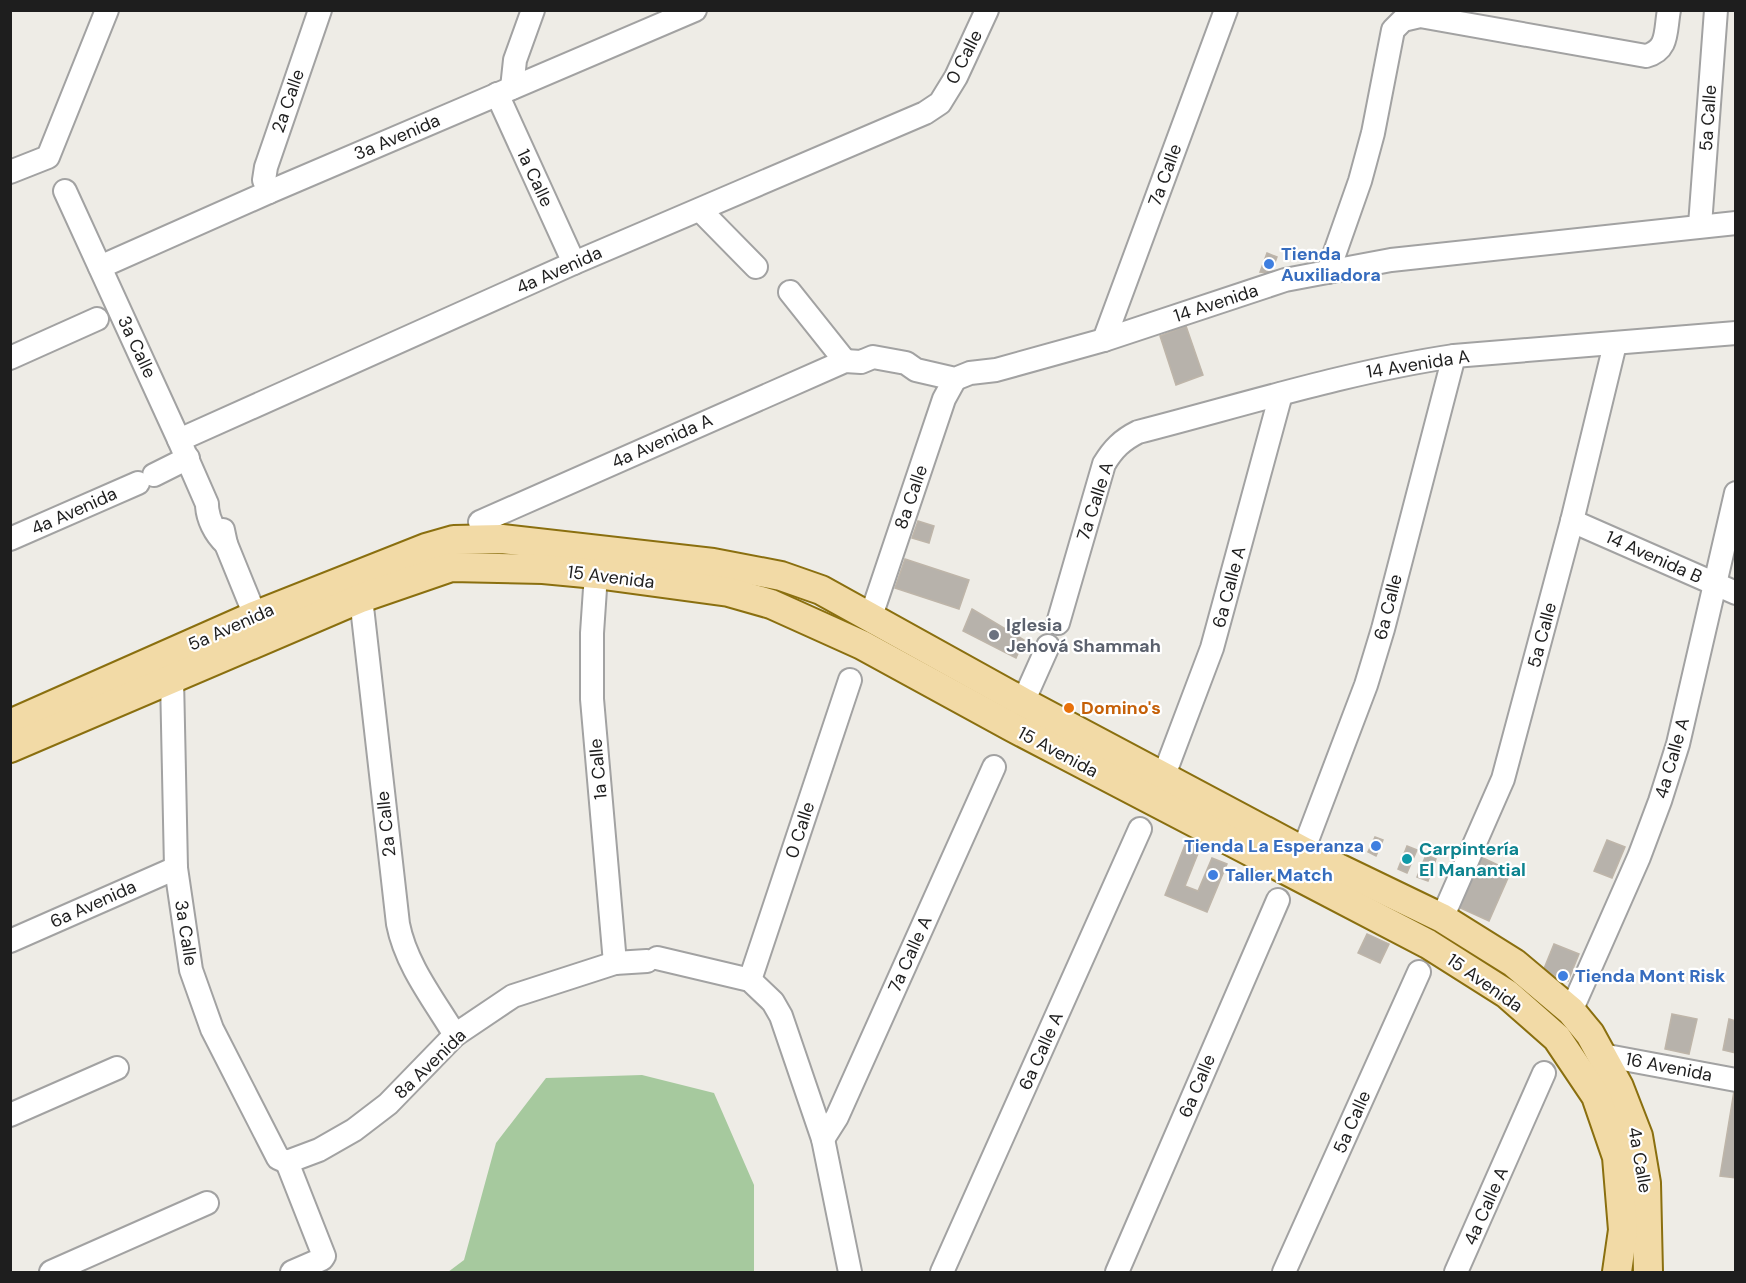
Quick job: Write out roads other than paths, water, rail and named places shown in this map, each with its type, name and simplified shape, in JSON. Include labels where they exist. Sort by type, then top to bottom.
[{"type":"main road","name":"15 Avenida","points":[[452,553],[502,539],[713,562],[781,576],[821,590],[1023,702],[1303,851],[1442,918],[1514,963],[1571,1011],[1590,1034],[1602,1055]]},
{"type":"main road","name":"5a Avenida","points":[[10,748],[172,678],[259,628],[426,548],[452,553]]},
{"type":"main road","name":"15 Avenida","points":[[452,553],[543,569],[729,592],[771,604],[862,645],[1012,727],[1428,944],[1507,994],[1557,1038],[1596,1096]]},
{"type":"main road","name":"5a Avenida","points":[[10,724],[259,628],[361,598],[452,553]]},
{"type":"main road","name":"4a Calle","points":[[1602,1055],[1619,1087],[1638,1136],[1646,1183],[1648,1272]]},
{"type":"main road","name":"4a Calle","points":[[1596,1096],[1617,1157],[1623,1230],[1617,1272]]},
{"type":"street","points":[[10,172],[48,156],[107,10]]},
{"type":"street","name":"2a Calle","points":[[269,192],[264,180],[266,167],[320,10]]},
{"type":"street","points":[[504,91],[533,10]]},
{"type":"street","name":"3a Avenida","points":[[100,267],[269,192],[695,10]]},
{"type":"street","name":"0 Calle","points":[[940,103],[956,76],[987,10]]},
{"type":"street","name":"7a Calle","points":[[1104,340],[1226,10]]},
{"type":"street","points":[[1328,272],[1360,181],[1373,133],[1393,30],[1403,20],[1420,16],[1646,56],[1660,50],[1669,10]]},
{"type":"street","name":"5a Calle","points":[[1700,225],[1716,10]]},
{"type":"street","name":"1a Calle","points":[[504,91],[574,263]]},
{"type":"street","name":"4a Avenida","points":[[10,539],[146,479],[184,449],[574,263],[926,112],[940,103]]},
{"type":"street","name":"3a Calle","points":[[65,191],[207,504],[213,508],[219,519],[226,544],[259,628]]},
{"type":"street","points":[[700,210],[756,267]]},
{"type":"street","name":"14 Avenida","points":[[853,362],[873,357],[906,363],[916,370],[955,379],[970,373],[996,370],[1104,340],[1285,280],[1391,260],[1700,225],[1736,223]]},
{"type":"street","points":[[790,292],[853,362]]},
{"type":"street","points":[[10,358],[97,319]]},
{"type":"street","name":"14 Avenida A","points":[[1113,449],[1138,432],[1375,370],[1454,356],[1736,333]]},
{"type":"street","name":"5a Calle","points":[[1442,918],[1503,779],[1572,521],[1615,344]]},
{"type":"street","name":"6a Calle","points":[[1303,851],[1366,685],[1383,629],[1454,356]]},
{"type":"street","name":"4a Avenida A","points":[[480,522],[853,362]]},
{"type":"street","name":"8a Calle","points":[[871,616],[944,399],[955,379]]},
{"type":"street","name":"6a Calle A","points":[[1164,776],[1212,648],[1281,394]]},
{"type":"street","name":"7a Calle A","points":[[1058,622],[1101,473],[1113,449]]},
{"type":"street","name":"4a Calle A","points":[[1571,1011],[1639,857],[1660,801],[1685,713],[1713,584],[1736,493]]},
{"type":"street","name":"14 Avenida B","points":[[1572,521],[1736,592]]},
{"type":"street","name":"1a Calle","points":[[596,574],[592,633],[592,699],[615,963]]},
{"type":"street","name":"2a Calle","points":[[361,598],[398,924],[407,956],[455,1035]]},
{"type":"street","points":[[1023,702],[1048,646]]},
{"type":"street","name":"3a Calle","points":[[172,678],[176,868],[191,969],[212,1029],[278,1158],[287,1162],[324,1256],[292,1272]]},
{"type":"street","name":"0 Calle","points":[[750,980],[850,680]]},
{"type":"street","name":"7a Calle A","points":[[823,1139],[837,1117],[994,767]]},
{"type":"street","name":"6a Calle A","points":[[942,1272],[1140,829]]},
{"type":"street","name":"6a Avenida","points":[[10,941],[176,868]]},
{"type":"street","name":"6a Calle","points":[[1117,1272],[1278,900]]},
{"type":"street","name":"8a Avenida","points":[[287,1162],[319,1150],[363,1124],[388,1104],[455,1035],[513,996],[615,963],[652,960],[750,980]]},
{"type":"street","name":"5a Calle","points":[[1284,1272],[1419,972]]},
{"type":"street","points":[[750,980],[773,1002],[781,1016],[823,1139],[850,1272]]},
{"type":"street","name":"16 Avenida","points":[[1602,1055],[1736,1080]]},
{"type":"street","points":[[10,1115],[117,1068]]},
{"type":"street","name":"4a Calle A","points":[[1456,1272],[1544,1073]]},
{"type":"street","points":[[51,1272],[207,1203]]},
{"type":"place","name":"Tienda Auxiliadora","points":[[1269,264]]},
{"type":"place","name":"Iglesia Jehová Shammah","points":[[994,635]]},
{"type":"place","name":"Domino's","points":[[1069,708]]},
{"type":"place","name":"Tienda La Esperanza","points":[[1376,846]]},
{"type":"place","name":"Carpintería El Manantial","points":[[1407,859]]},
{"type":"place","name":"Taller Match","points":[[1213,875]]},
{"type":"place","name":"Tienda Mont Risk","points":[[1563,976]]}]
